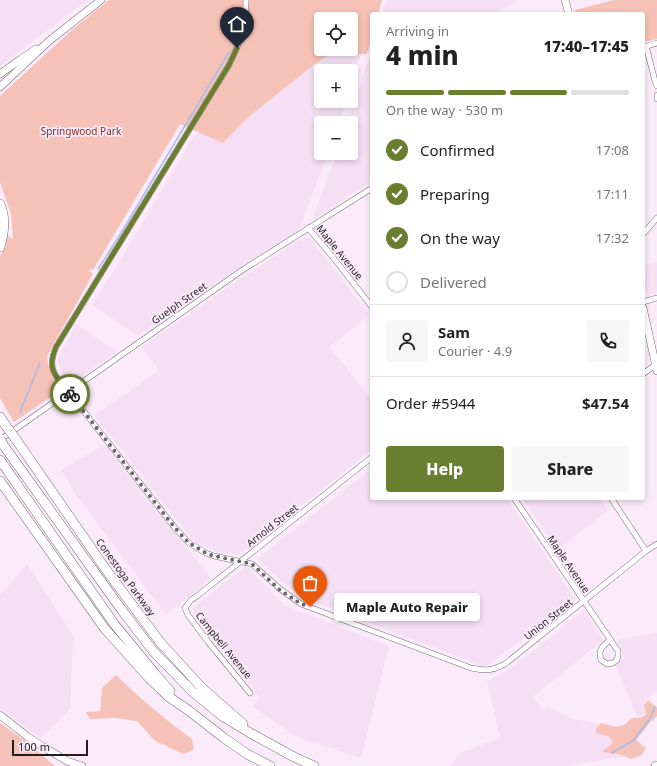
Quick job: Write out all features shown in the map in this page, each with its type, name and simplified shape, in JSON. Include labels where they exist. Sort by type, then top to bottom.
[{"type":"highway","points":[[0,204],[3,211],[4,231],[0,247]]},
{"type":"highway","name":"Conestoga Parkway","points":[[2,419],[107,571],[160,642],[202,688],[239,720],[252,734]]},
{"type":"highway","name":"Conestoga Parkway","points":[[1,442],[153,651],[193,692],[222,716],[294,757],[314,766]]},
{"type":"highway","points":[[0,460],[115,625],[156,675],[188,710]]},
{"type":"highway","points":[[0,481],[105,629],[148,678],[169,697],[224,738],[270,766]]},
{"type":"street","points":[[0,74],[49,40],[101,0]]},
{"type":"street","name":"Union Street","points":[[246,0],[246,20],[242,35],[229,65],[56,347],[52,364],[54,372],[61,383],[175,528],[189,543],[214,556],[252,564],[280,590],[301,604],[471,668],[485,670],[496,669],[505,664],[646,551],[657,544]]},
{"type":"street","points":[[565,0],[568,12]]},
{"type":"street","points":[[0,87],[49,40]]},
{"type":"street","points":[[657,44],[645,47],[657,86]]},
{"type":"street","name":"Guelph Street","points":[[1,442],[68,392],[241,271],[370,189]]},
{"type":"street","points":[[645,232],[657,218]]},
{"type":"street","name":"Maple Avenue","points":[[308,228],[370,304]]},
{"type":"street","points":[[645,301],[657,298]]},
{"type":"street","points":[[645,326],[656,368],[645,373]]},
{"type":"street","name":"Arnold Street","points":[[185,608],[192,600],[370,459]]},
{"type":"street","name":"Maple Avenue","points":[[515,500],[618,651],[617,660],[613,663],[607,664],[602,660],[600,654],[602,648],[610,640]]},
{"type":"street","points":[[612,500],[646,551]]},
{"type":"street","name":"Campbell Avenue","points":[[185,608],[209,643],[250,693]]},
{"type":"street","points":[[0,715],[42,746],[67,761],[82,766]]},
{"type":"shaded area","points":[[0,0],[88,0],[0,66]]},
{"type":"shaded area","points":[[387,0],[520,0],[499,12],[384,12]]},
{"type":"shaded area","points":[[369,28],[358,64],[315,64],[327,56],[358,56],[358,35]]},
{"type":"shaded area","points":[[370,54],[370,182],[312,220],[334,160],[358,160],[358,116],[350,116],[353,108],[358,108],[358,92]]},
{"type":"shaded area","points":[[314,65],[314,108],[344,108],[341,116],[314,116],[314,160],[325,160],[299,230],[178,308],[138,336],[92,305],[197,131],[223,142],[246,119]]},
{"type":"shaded area","points":[[309,237],[369,315],[329,347],[370,397],[370,451],[238,555],[214,551],[192,539],[94,415],[159,370],[141,347],[301,239]]},
{"type":"shaded area","points":[[657,262],[657,292],[648,295],[645,285],[645,265]]},
{"type":"shaded area","points":[[76,324],[117,352],[73,382],[64,376],[60,369],[58,358]]},
{"type":"shaded area","points":[[106,444],[120,466],[211,578],[166,615],[76,495],[61,470]]},
{"type":"shaded area","points":[[370,470],[370,500],[507,500],[576,600],[485,667],[307,599],[281,582],[258,558]]},
{"type":"shaded area","points":[[523,500],[601,500],[608,510],[558,550]]},
{"type":"shaded area","points":[[27,564],[73,635],[70,709],[40,738],[0,708],[0,595]]},
{"type":"shaded area","points":[[246,566],[285,606],[389,646],[361,758],[299,738],[253,707],[259,697],[195,615],[193,608]]},
{"type":"shaded area","points":[[585,610],[603,640],[533,697],[543,711],[548,707],[573,719],[624,729],[633,755],[566,766],[450,766],[462,752],[500,738],[487,681],[506,672]]},
{"type":"shaded area","points":[[657,633],[657,691],[644,702],[649,717],[640,723],[616,666],[624,658],[618,640]]},
{"type":"green space","name":"Springwood Park","points":[[109,0],[382,0],[379,12],[370,12],[370,44],[367,54],[358,54],[358,12],[314,12],[314,56],[327,56],[314,64],[246,119],[223,143],[180,124],[93,270],[91,269],[89,271],[93,274],[47,356],[48,364],[59,391],[14,422],[0,398],[0,257],[7,236],[13,239],[11,214],[0,182],[0,96],[72,30]]},
{"type":"green space","points":[[614,0],[657,0],[657,39],[645,42],[645,12],[576,12],[575,10]]},
{"type":"green space","points":[[116,675],[172,724],[192,739],[194,750],[183,754],[154,740],[137,721],[116,718],[90,719],[86,712],[100,711],[102,688]]},
{"type":"green space","points":[[648,700],[657,707],[657,716],[651,721],[636,740],[646,748],[642,755],[631,759],[622,755],[602,752],[613,743],[609,736],[596,733],[596,729],[601,723],[617,727],[624,725],[632,718],[641,718],[646,715],[644,705]]},
{"type":"green space","points":[[0,723],[31,745],[55,766],[0,766]]},
{"type":"waterway","points":[[98,269],[229,52]]},
{"type":"waterway","points":[[20,412],[40,363]]},
{"type":"waterway","points":[[612,753],[634,740],[651,717],[655,707]]},
{"type":"way so far","points":[[70,394],[175,528],[189,543],[214,556],[252,564],[280,590],[301,604],[310,607]]},
{"type":"place","name":"Maple Auto Repair","points":[[310,607]]},
{"type":"route","points":[[70,394],[54,372],[52,364],[56,347],[229,65],[237,48]]}]
